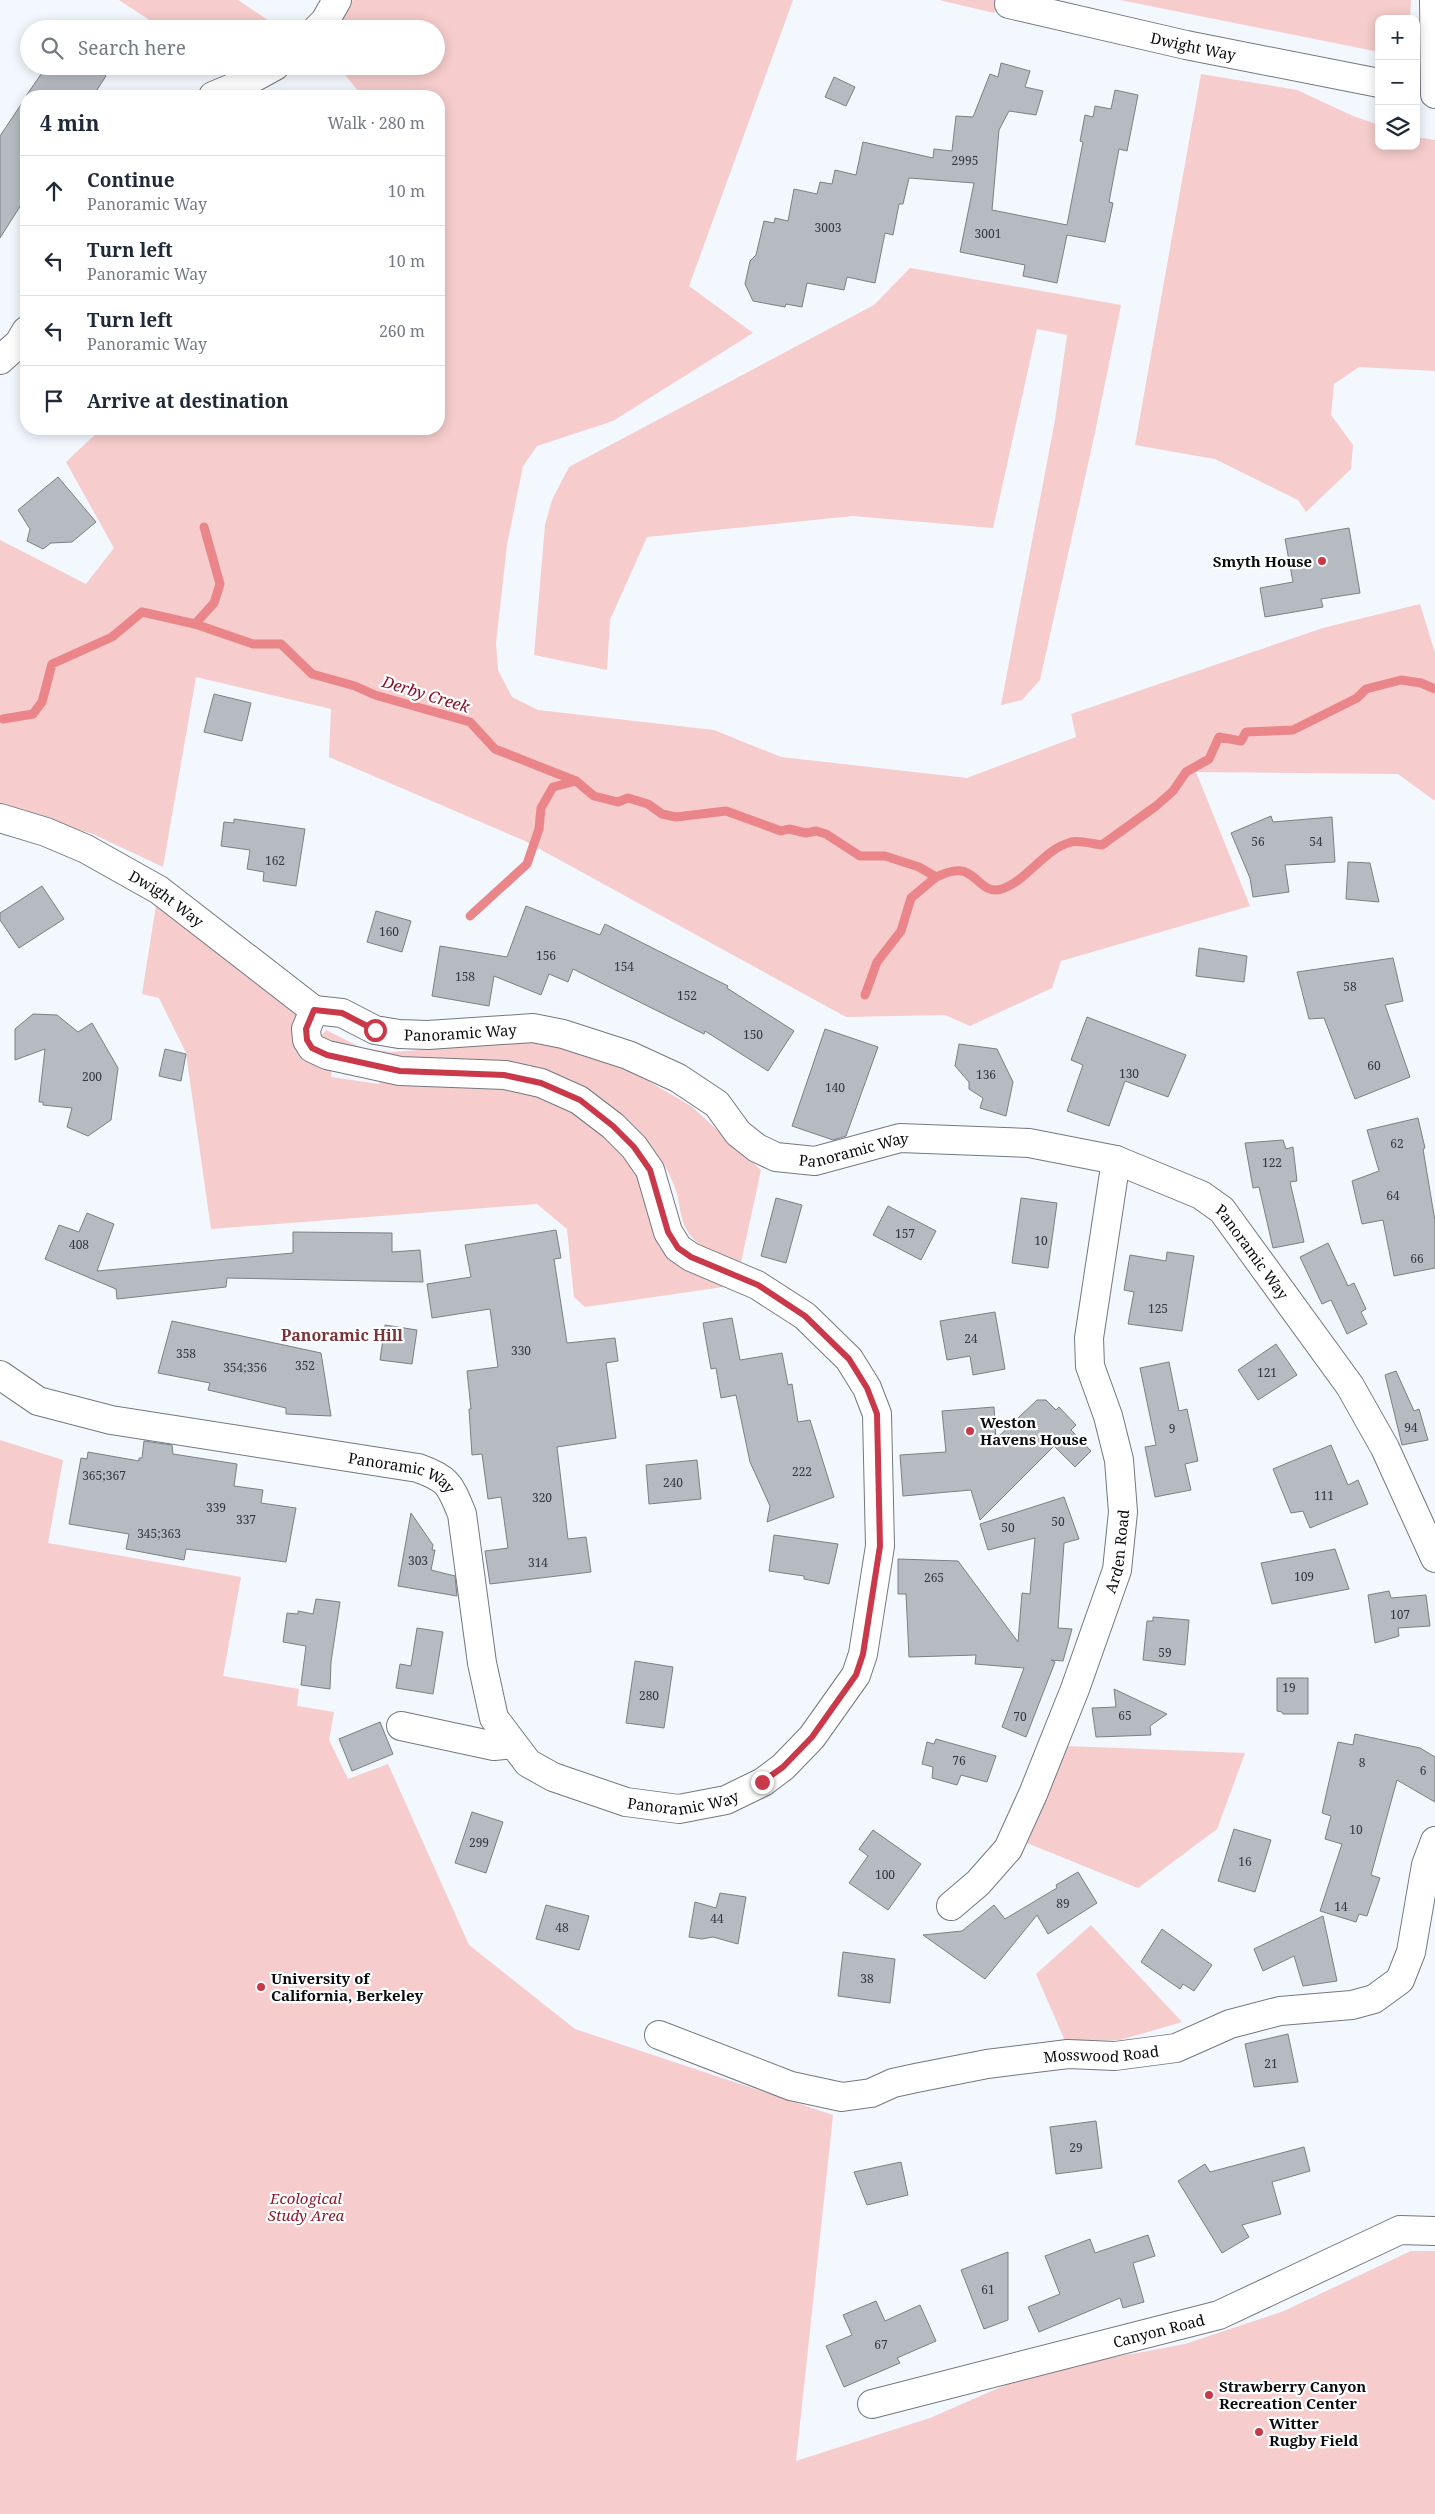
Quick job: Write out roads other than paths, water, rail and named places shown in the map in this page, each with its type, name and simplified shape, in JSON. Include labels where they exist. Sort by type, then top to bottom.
[{"type":"street","points":[[327,20],[337,0]]},
{"type":"street","points":[[1420,92],[1435,94],[1434,0]]},
{"type":"street","name":"Dwight Way","points":[[1009,4],[1186,45],[1375,82]]},
{"type":"street","points":[[227,90],[258,75]]},
{"type":"street","points":[[0,360],[20,341]]},
{"type":"street","name":"Dwight Way","points":[[0,818],[46,832],[86,849],[159,890],[314,1010]]},
{"type":"street","name":"Panoramic Way","points":[[0,1375],[38,1401],[111,1420],[418,1468],[440,1476],[453,1492],[462,1514],[482,1663],[494,1718],[528,1763],[553,1777],[626,1802],[663,1808],[680,1809],[726,1800],[762,1782],[783,1767],[812,1737],[856,1675],[863,1654],[880,1546],[877,1414],[867,1388],[849,1359],[805,1316],[758,1285],[691,1257],[678,1248],[668,1232],[650,1170],[634,1147],[613,1126],[580,1100],[541,1083],[504,1075],[400,1071],[327,1055],[312,1048],[307,1040],[306,1029],[314,1010],[342,1013],[375,1030],[400,1034],[428,1035],[533,1028],[572,1037],[628,1055],[678,1078],[717,1104],[738,1133],[756,1148],[776,1157],[815,1161],[851,1152],[884,1140],[909,1138],[1029,1143],[1116,1160],[1201,1195],[1222,1210],[1350,1386],[1385,1448],[1435,1558]]},
{"type":"street","name":"Arden Road","points":[[951,1906],[978,1884],[1008,1849],[1033,1794],[1075,1689],[1116,1570],[1123,1512],[1119,1460],[1108,1416],[1090,1366],[1089,1338],[1116,1160]]},
{"type":"street","points":[[401,1726],[494,1746],[513,1744]]},
{"type":"street","name":"Mosswood Road","points":[[659,2035],[791,2086],[842,2098],[871,2093],[908,2080],[986,2064],[1068,2054],[1115,2056],[1176,2048],[1230,2024],[1280,2011],[1352,2006],[1374,1999],[1400,1980],[1411,1952],[1426,1865],[1435,1841]]},
{"type":"street","name":"Canyon Road","points":[[872,2404],[1218,2315],[1400,2230],[1435,2231]]},
{"type":"waterway","points":[[195,624],[214,603],[220,584],[204,527]]},
{"type":"waterway","name":"Derby Creek","points":[[3,719],[33,714],[42,702],[52,664],[112,637],[142,612],[195,624],[253,644],[281,644],[312,674],[355,686],[375,695],[470,722],[495,749],[576,781],[594,796],[618,802],[628,798],[648,804],[662,814],[676,817],[726,811],[781,831],[789,829],[806,833],[816,831],[826,834],[860,856],[885,856],[919,867],[936,877],[952,871],[961,871],[973,877],[987,888],[996,890],[1011,885],[1020,879],[1052,851],[1061,846],[1071,842],[1102,845],[1156,806],[1173,791],[1186,772],[1209,759],[1219,737],[1241,741],[1246,732],[1293,730],[1357,698],[1366,689],[1401,680],[1421,683],[1435,689]]},
{"type":"waterway","points":[[470,916],[527,864],[539,829],[541,808],[553,787],[576,781]]},
{"type":"waterway","points":[[865,995],[877,962],[901,931],[911,898],[936,877]]},
{"type":"place","name":"Smyth House","points":[[1322,561]]},
{"type":"place","name":"Weston Havens House","points":[[970,1431]]},
{"type":"place","name":"University of California, Berkeley","points":[[261,1987]]},
{"type":"place","name":"Strawberry Canyon Recreation Center","points":[[1209,2395]]},
{"type":"place","name":"Witter Rugby Field","points":[[1259,2432]]},
{"type":"district","name":"Panoramic Hill","points":[[342,1335]]},
{"type":"park label","name":"Ecological Study Area","points":[[306,2206]]}]
